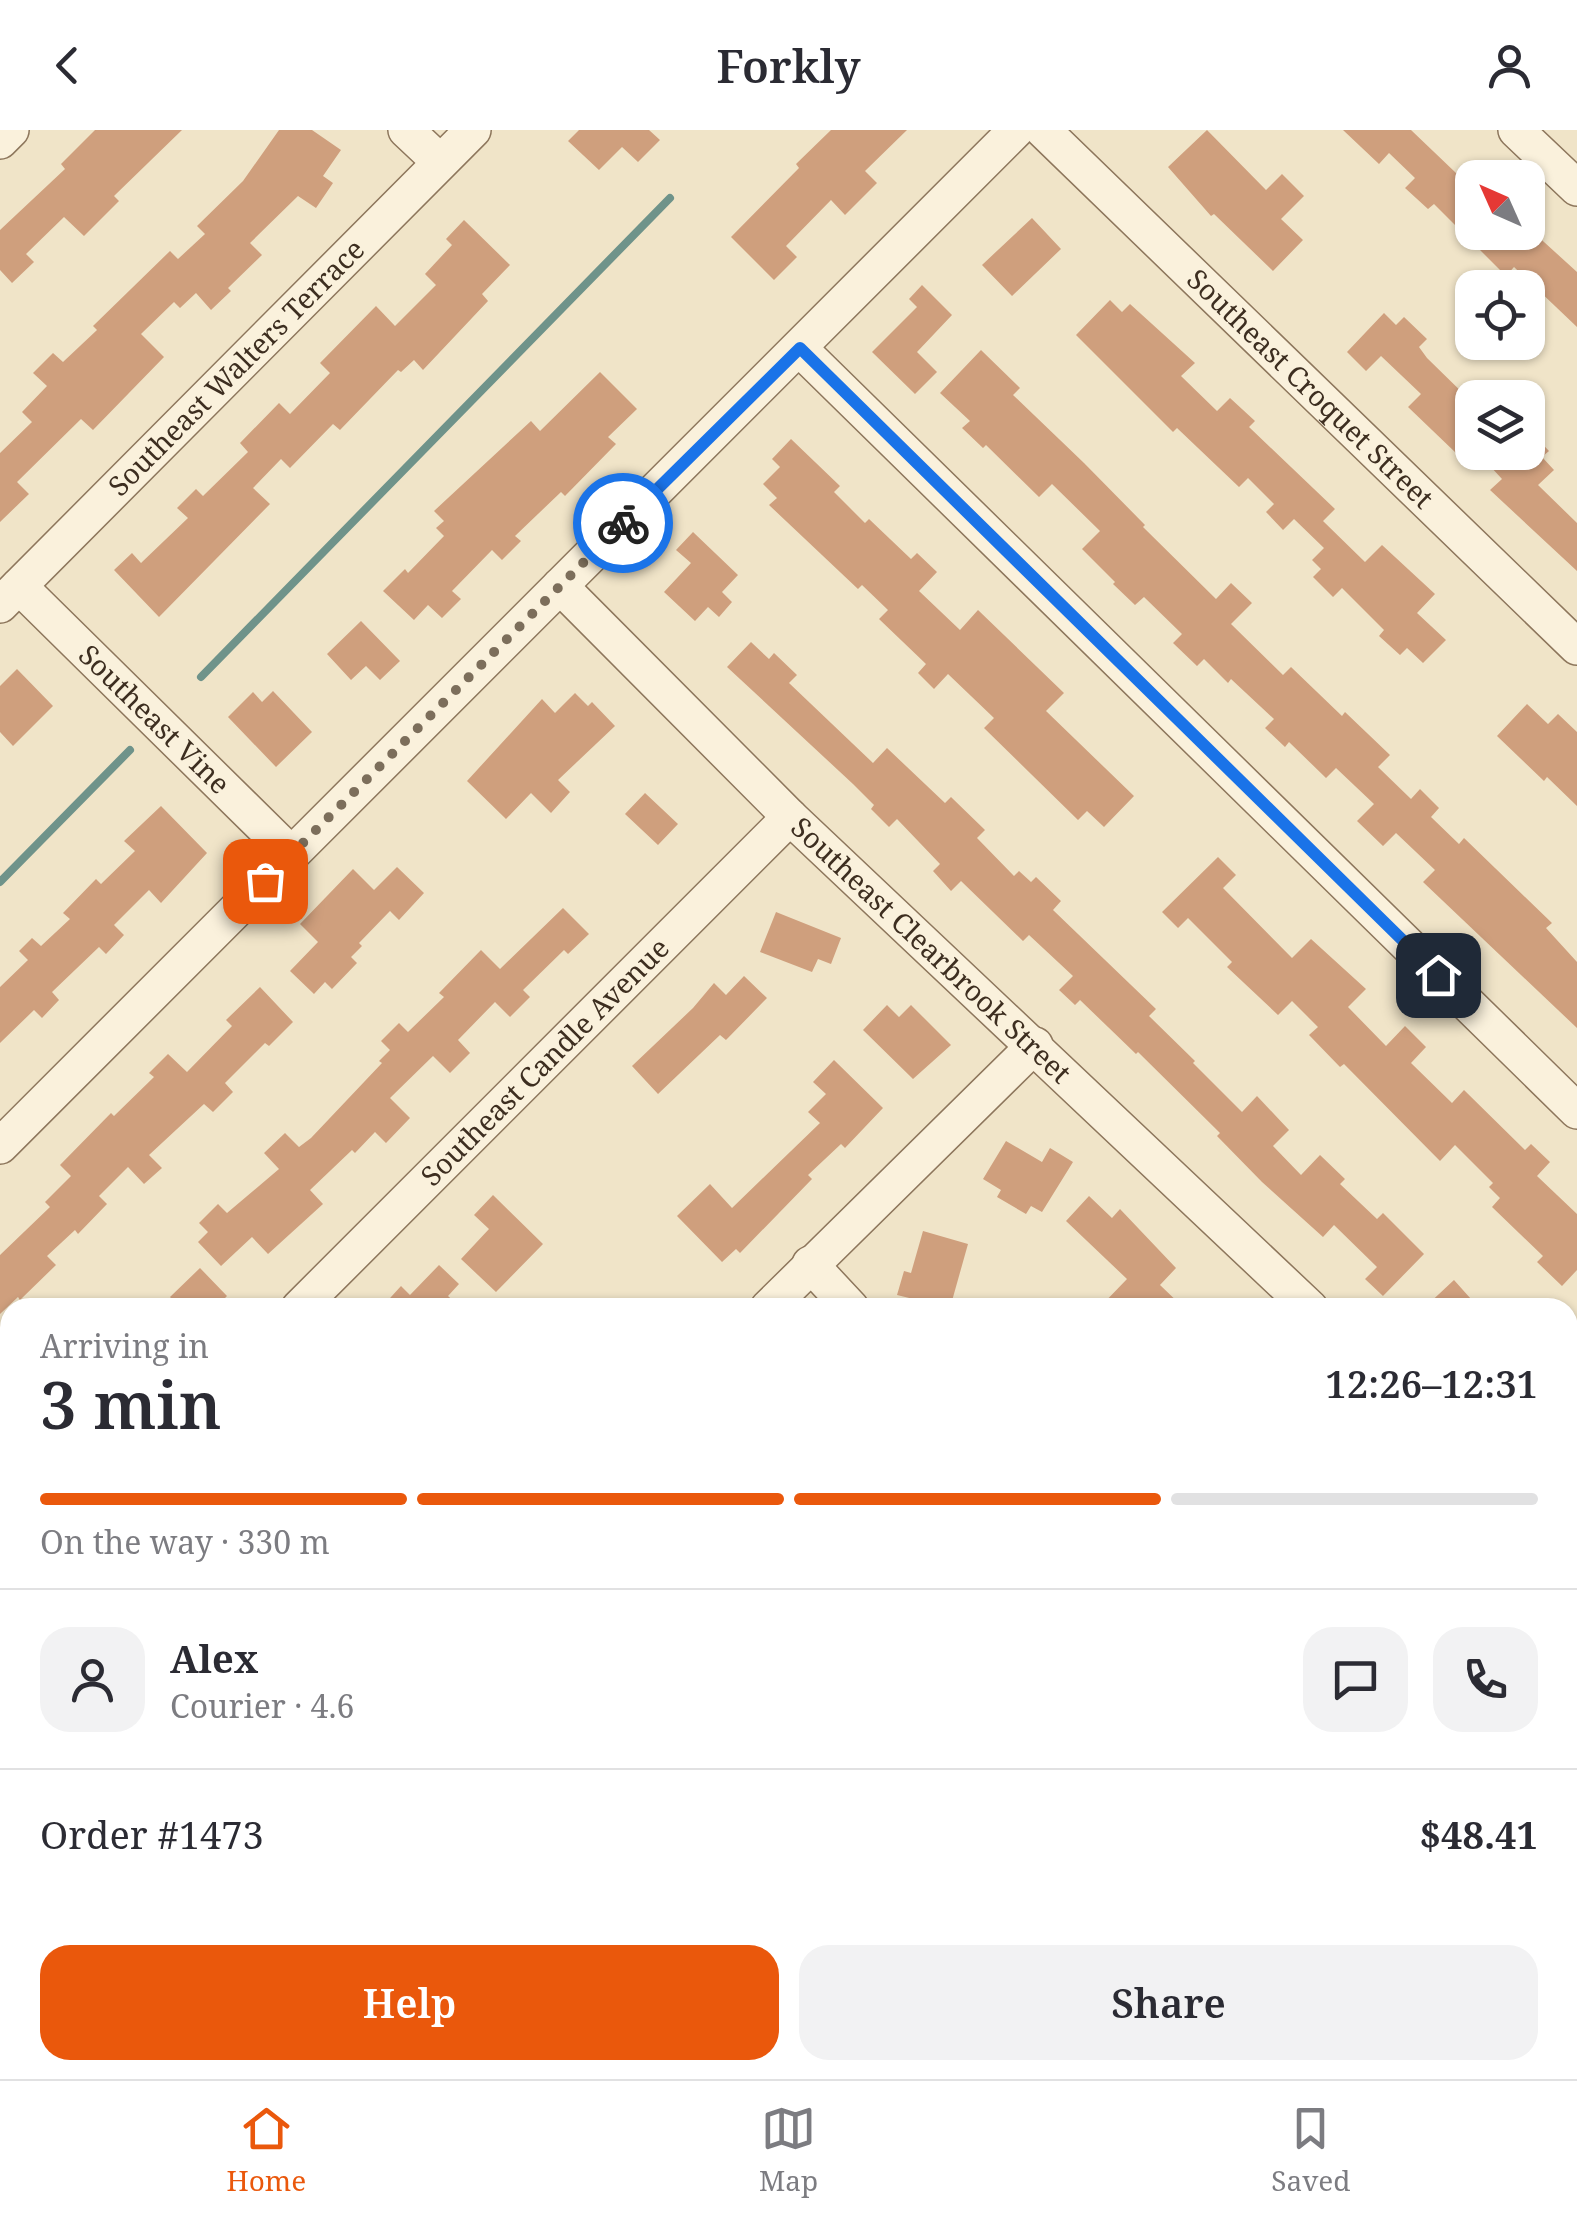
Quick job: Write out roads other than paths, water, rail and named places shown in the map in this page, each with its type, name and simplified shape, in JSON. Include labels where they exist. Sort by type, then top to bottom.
[{"type":"street","points":[[0,141],[11,130]]},
{"type":"street","points":[[406,130],[440,162]]},
{"type":"street","name":"Southeast Walters Terrace","points":[[10,596],[472,130]]},
{"type":"street","points":[[0,1146],[1016,130]]},
{"type":"street","name":"Southeast Croquet Street","points":[[1043,130],[1577,648]]},
{"type":"street","points":[[1516,130],[1577,188]]},
{"type":"street","points":[[800,348],[1577,1111]]},
{"type":"street","name":"Southeast Clearbrook Street","points":[[560,586],[790,817],[1300,1298]]},
{"type":"street","name":"Southeast Vine","points":[[10,596],[291,854]]},
{"type":"street","name":"Southeast Candle Avenue","points":[[309,1298],[790,817]]},
{"type":"street","points":[[778,1298],[1034,1045]]},
{"type":"street","points":[[810,1264],[842,1298]]},
{"type":"waterway","points":[[201,677],[670,198]]},
{"type":"waterway","points":[[0,882],[130,750]]}]
